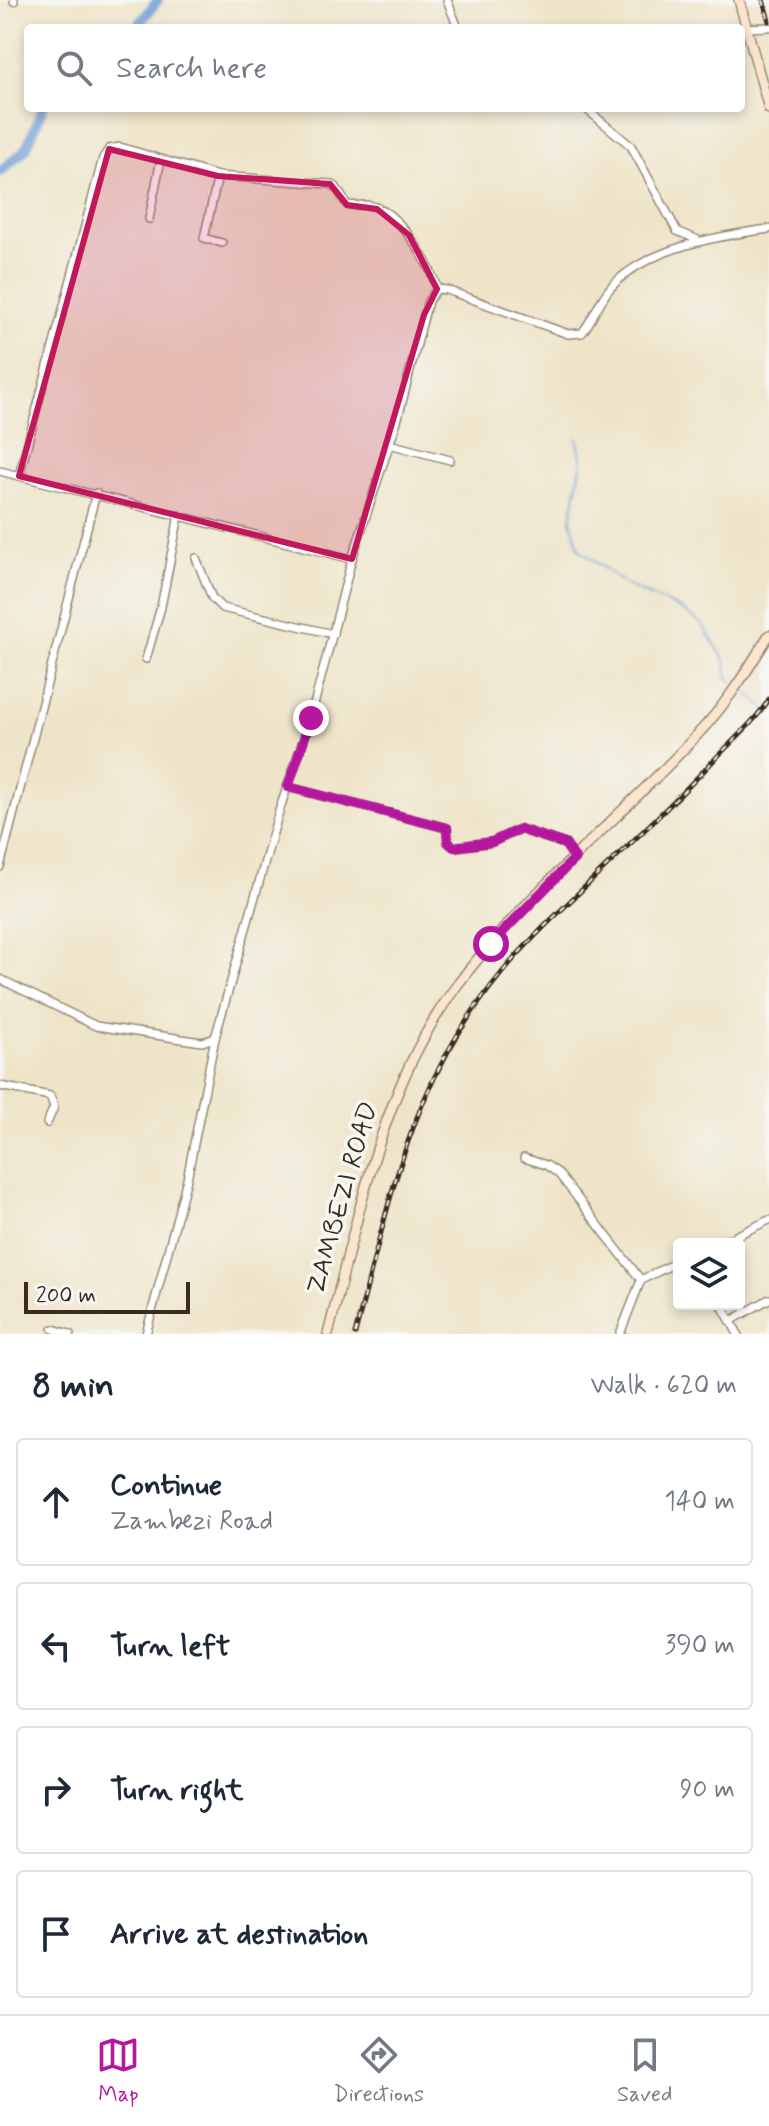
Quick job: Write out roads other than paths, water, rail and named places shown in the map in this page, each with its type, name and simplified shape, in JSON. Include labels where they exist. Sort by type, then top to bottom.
[{"type":"main road","points":[[739,0],[769,109]]},
{"type":"main road","name":"ZAMBEZI ROAD","points":[[328,1334],[378,1143],[424,1037],[455,988],[491,944],[708,723],[739,684],[769,635]]},
{"type":"street","points":[[447,0],[456,24]]},
{"type":"street","points":[[746,28],[769,27]]},
{"type":"street","points":[[590,112],[631,146],[677,231],[696,239]]},
{"type":"street","points":[[19,476],[61,306],[103,158],[109,149],[120,147],[218,176],[330,184],[336,187],[347,205],[377,209],[409,235],[433,275],[437,289],[424,315],[389,444],[352,559],[309,724],[215,1038],[187,1179],[146,1334]]},
{"type":"street","points":[[149,219],[161,159]]},
{"type":"street","points":[[218,176],[204,238],[222,243]]},
{"type":"street","points":[[437,289],[568,334],[582,333],[611,287],[630,269],[696,239],[769,229]]},
{"type":"street","points":[[389,444],[450,460]]},
{"type":"street","points":[[0,471],[352,559]]},
{"type":"street","points":[[0,867],[96,493]]},
{"type":"street","points":[[146,659],[179,515]]},
{"type":"street","points":[[196,558],[212,598],[222,608],[333,634]]},
{"type":"street","points":[[288,787],[447,828],[448,842],[454,847],[492,842],[520,829],[565,844],[575,858]]},
{"type":"street","points":[[0,979],[96,1026],[202,1042],[215,1038]]},
{"type":"street","points":[[0,1086],[50,1096],[54,1107],[47,1123]]},
{"type":"street","points":[[524,1158],[546,1165],[558,1173],[641,1280]]},
{"type":"street","points":[[732,1238],[769,1220]]},
{"type":"street","points":[[620,1334],[641,1280],[673,1264]]},
{"type":"street","points":[[731,1321],[769,1299]]},
{"type":"street","points":[[725,1310],[738,1334]]},
{"type":"street","points":[[53,1329],[70,1334]]},
{"type":"waterway","points":[[139,24],[158,0]]},
{"type":"waterway","points":[[0,172],[26,149],[41,112]]},
{"type":"waterway","points":[[577,438],[582,460],[571,520],[579,549],[628,586],[681,609],[702,624],[725,660],[728,678],[735,683]]},
{"type":"waterway","points":[[741,687],[769,713]]},
{"type":"railway","points":[[763,0],[769,21]]},
{"type":"railway","points":[[355,1334],[398,1171],[415,1122],[436,1074],[462,1027],[494,982],[535,936],[691,784],[751,723],[769,699]]}]
